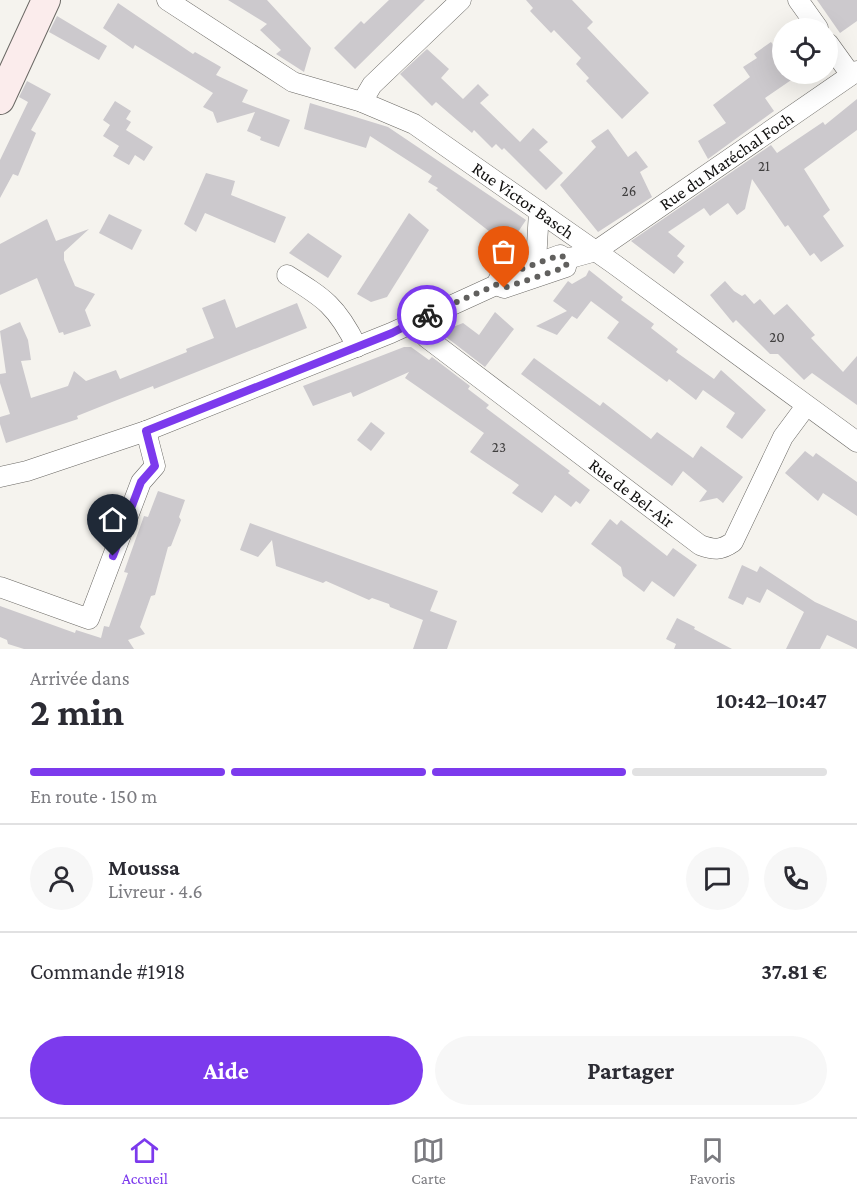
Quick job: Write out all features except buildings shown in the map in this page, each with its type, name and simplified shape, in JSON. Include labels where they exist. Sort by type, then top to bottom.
[{"type":"street","points":[[0,100],[46,0]]},
{"type":"street","name":"Rue Victor Basch","points":[[168,0],[293,82],[362,102],[414,124],[596,251],[806,406],[853,433]]},
{"type":"street","points":[[362,102],[372,85],[461,0]]},
{"type":"street","points":[[798,0],[811,18]]},
{"type":"street","points":[[838,55],[854,73]]},
{"type":"street","name":"Rue du Maréchal Foch","points":[[567,259],[596,251],[854,73]]},
{"type":"street","points":[[536,262],[539,211]]},
{"type":"street","points":[[0,477],[27,471],[146,431],[412,323],[496,285],[500,277],[536,262],[560,255],[567,259],[566,267],[504,288],[496,285]]},
{"type":"street","points":[[288,275],[322,297],[336,310],[343,318],[357,346]]},
{"type":"street","name":"Rue de Bel-Air","points":[[412,323],[427,338],[700,545],[714,550],[724,548],[733,542],[783,437],[806,406]]},
{"type":"street","points":[[0,587],[89,619],[141,482],[155,466],[146,431]]},
{"type":"way so far","points":[[427,315],[496,285],[500,277],[514,270],[560,255],[567,259],[566,267],[504,288]]},
{"type":"route","points":[[113,556],[141,482],[155,466],[146,431],[392,333],[427,315]]}]
